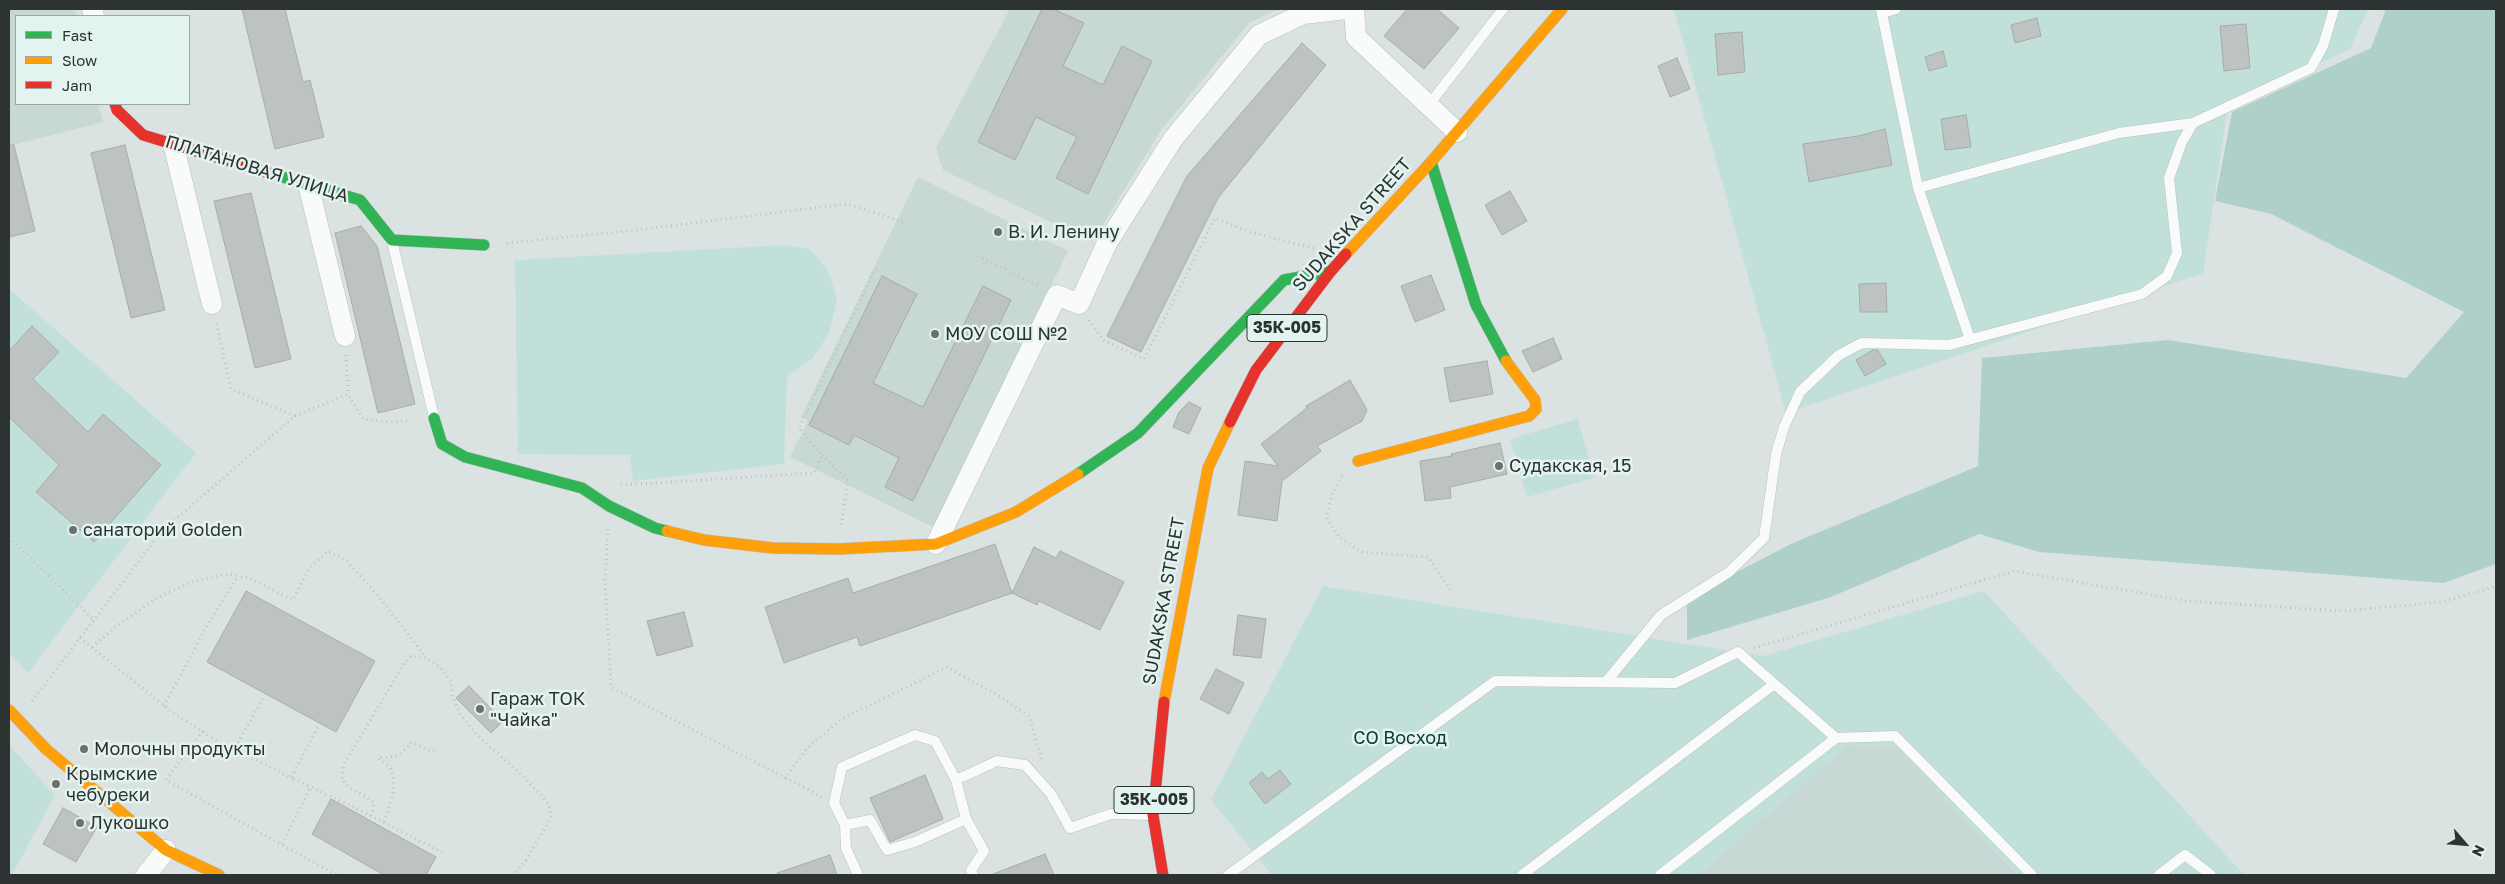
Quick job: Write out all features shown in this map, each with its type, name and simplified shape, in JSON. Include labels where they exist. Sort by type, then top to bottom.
[{"type":"street","points":[[936,544],[1057,295],[1079,304],[1107,243],[1173,139],[1259,35],[1303,14],[1346,9]]},
{"type":"street","points":[[1354,9],[1356,37],[1457,132]]},
{"type":"street","name":"SUDAKSKA STREET","points":[[1331,271],[1431,162],[1562,9]]},
{"type":"street","name":"ПЛАТАНОВАЯ УЛИЦА","points":[[115,105],[117,110],[143,135],[360,200],[392,240]]},
{"type":"street","points":[[173,143],[212,304]]},
{"type":"street","points":[[1358,461],[1529,416],[1536,409],[1535,400],[1511,369],[1476,305],[1431,162]]},
{"type":"street","points":[[308,184],[345,336]]},
{"type":"street","points":[[392,240],[484,245]]},
{"type":"street","points":[[434,418],[442,444],[465,457],[582,488],[609,506],[655,528],[704,540],[773,548],[839,548],[936,544],[1016,512],[1075,477],[1138,433],[1284,280],[1331,271]]},
{"type":"street","name":"35К-005","points":[[1163,875],[1153,815],[1160,723],[1188,565],[1208,468],[1256,370],[1331,271]]},
{"type":"street","points":[[9,710],[46,749],[166,850],[220,875]]},
{"type":"street","points":[[146,875],[166,850]]},
{"type":"lane","points":[[1428,106],[1503,9]]},
{"type":"lane","points":[[1896,9],[1881,11],[1918,188],[1970,339]]},
{"type":"lane","points":[[1918,188],[2119,133],[2192,123],[2311,68],[2323,46],[2334,9]]},
{"type":"lane","points":[[1606,682],[1661,615],[1729,572],[1764,538],[1776,454],[1784,428],[1800,392],[1839,355],[1862,343],[1949,344],[1970,339],[2142,294],[2167,276],[2177,254],[2169,178],[2182,142],[2192,123]]},
{"type":"lane","points":[[392,240],[434,418]]},
{"type":"lane","points":[[1228,875],[1495,681],[1675,683],[1738,652],[1773,685],[1836,738]]},
{"type":"lane","points":[[1522,875],[1773,685]]},
{"type":"lane","points":[[858,875],[846,848],[845,825],[834,803],[842,767],[915,735],[935,741],[956,780],[966,819],[984,850],[971,870],[973,875]]},
{"type":"lane","points":[[1660,875],[1836,738],[1895,736],[2032,875]]},
{"type":"lane","points":[[956,780],[997,761],[1025,765],[1051,794],[1070,828],[1111,814],[1153,815]]},
{"type":"lane","points":[[845,825],[870,820],[888,850],[915,842],[966,819]]},
{"type":"lane","points":[[2159,875],[2185,855],[2211,875]]},
{"type":"path","points":[[484,245],[628,231],[847,204],[903,222]]},
{"type":"path","points":[[1079,304],[1103,340],[1144,359],[1215,218],[1250,232],[1344,256]]},
{"type":"path","points":[[978,256],[1057,295]]},
{"type":"path","points":[[839,548],[848,482],[822,456],[799,428],[875,269],[879,271]]},
{"type":"path","points":[[212,304],[231,389],[295,416]]},
{"type":"path","points":[[345,336],[348,394],[363,419],[401,421]]},
{"type":"path","points":[[18,720],[162,532],[295,416],[348,394]]},
{"type":"path","points":[[614,484],[814,473],[822,456]]},
{"type":"path","points":[[1358,461],[1346,466],[1331,497],[1327,519],[1340,538],[1361,552],[1428,557],[1450,591]]},
{"type":"path","points":[[609,506],[605,579],[611,687],[834,803]]},
{"type":"path","points":[[9,537],[94,620]]},
{"type":"path","points":[[92,647],[116,626],[159,597],[194,581],[228,574],[249,578],[293,600],[310,567],[328,551],[346,560],[379,597],[426,658],[439,666],[452,681],[453,698],[461,715],[477,735],[524,777],[549,804],[551,818],[526,860],[513,875]]},
{"type":"path","points":[[1738,652],[2014,571],[2187,601],[2343,611],[2443,602],[2496,586]]},
{"type":"path","points":[[164,706],[204,632],[238,576]]},
{"type":"path","points":[[80,638],[164,706],[233,751],[257,760],[311,789],[282,844]]},
{"type":"path","points":[[372,816],[374,803],[367,797],[349,788],[342,779],[344,764],[404,664],[411,656],[426,658]]},
{"type":"path","points":[[785,778],[807,748],[842,719],[947,667],[1001,697],[1029,716],[1051,794]]},
{"type":"path","points":[[233,751],[264,697]]},
{"type":"path","points":[[291,778],[320,723]]},
{"type":"path","points":[[203,731],[166,780],[336,875]]},
{"type":"path","points":[[384,822],[393,794],[394,779],[390,767],[378,758],[396,756],[408,748],[412,742],[427,750],[435,750]]},
{"type":"path","points":[[291,778],[372,816],[443,853]]},
{"type":"shaded area","points":[[9,9],[75,9],[77,15],[15,15],[15,105],[98,105],[103,122],[9,146]]},
{"type":"shaded area","points":[[1010,9],[1279,9],[1250,22],[1162,129],[1092,242],[943,170],[936,148]]},
{"type":"shaded area","name":"МОУ СОШ №2","points":[[918,177],[1068,251],[933,527],[790,457],[808,421],[801,417]]},
{"type":"shaded area","points":[[1847,745],[1897,748],[2017,875],[1698,875]]},
{"type":"green space","points":[[1674,9],[2368,9],[2350,49],[2228,105],[2203,273],[1786,413]]},
{"type":"green space","points":[[2386,9],[2496,9],[2496,564],[2443,583],[2039,552],[1979,534],[1831,597],[1687,640],[1687,598],[1793,543],[1978,466],[1982,358],[2168,340],[2406,378],[2464,312],[2271,214],[2215,201],[2232,112],[2371,48]]},
{"type":"green space","points":[[784,245],[810,249],[829,272],[837,300],[829,333],[813,358],[787,377],[784,464],[633,481],[630,455],[518,454],[515,260]]},
{"type":"green space","name":"санаторий Golden","points":[[9,289],[196,453],[28,673],[9,653]]},
{"type":"green space","points":[[1578,419],[1594,478],[1527,497],[1510,439]]},
{"type":"green space","name":"СО Восход","points":[[1323,586],[1763,656],[1984,591],[2244,875],[2017,875],[1897,748],[1847,745],[1698,875],[1272,875],[1211,800]]},
{"type":"green space","points":[[9,745],[55,795],[12,875],[9,875]]},
{"type":"building","points":[[242,9],[285,9],[303,82],[310,80],[324,137],[275,149]]},
{"type":"building","points":[[1042,9],[1053,9],[1084,23],[1063,66],[1103,85],[1122,46],[1152,61],[1088,194],[1056,178],[1077,137],[1036,117],[1015,160],[978,142]]},
{"type":"building","points":[[1407,9],[1437,9],[1459,28],[1424,69],[1384,36]]},
{"type":"building","points":[[2037,18],[2041,36],[2015,43],[2011,25]]},
{"type":"building","points":[[2246,24],[2250,68],[2224,71],[2220,26]]},
{"type":"building","points":[[1742,32],[1745,72],[1718,75],[1715,34]]},
{"type":"building","points":[[1302,43],[1326,65],[1218,198],[1141,352],[1107,336],[1187,176]]},
{"type":"building","points":[[1943,51],[1947,66],[1929,71],[1925,57]]},
{"type":"building","points":[[1677,58],[1690,89],[1670,97],[1658,66]]},
{"type":"building","points":[[1966,115],[1971,147],[1945,150],[1941,119]]},
{"type":"building","points":[[1885,129],[1892,165],[1809,182],[1803,144],[1858,136]]},
{"type":"building","points":[[9,145],[14,145],[35,231],[9,237]]},
{"type":"building","points":[[125,145],[165,310],[131,318],[91,153]]},
{"type":"building","points":[[1510,191],[1527,221],[1502,235],[1485,205]]},
{"type":"building","points":[[251,193],[291,359],[255,368],[214,201]]},
{"type":"building","points":[[361,226],[377,246],[415,404],[378,413],[335,233]]},
{"type":"building","points":[[1431,275],[1445,310],[1415,322],[1401,286]]},
{"type":"building","points":[[882,276],[917,294],[873,383],[923,407],[983,286],[1011,300],[913,501],[885,487],[899,458],[854,435],[849,445],[809,425]]},
{"type":"building","points":[[1886,283],[1887,312],[1860,312],[1859,284]]},
{"type":"building","points":[[32,326],[59,352],[33,379],[88,432],[103,414],[161,465],[94,542],[36,492],[59,465],[9,417],[9,351]]},
{"type":"building","points":[[1553,338],[1562,359],[1533,372],[1522,351]]},
{"type":"building","points":[[1873,350],[1878,350],[1886,364],[1865,376],[1856,360]]},
{"type":"building","points":[[1487,361],[1493,394],[1450,402],[1444,368]]},
{"type":"building","points":[[1350,380],[1367,410],[1362,421],[1317,446],[1321,451],[1282,481],[1277,521],[1238,515],[1245,461],[1278,466],[1261,444],[1307,408],[1306,406]]},
{"type":"building","points":[[1189,402],[1201,408],[1189,434],[1173,427],[1179,412]]},
{"type":"building","points":[[1500,443],[1507,474],[1450,487],[1451,498],[1425,501],[1420,461],[1452,456],[1451,454]]},
{"type":"building","points":[[995,544],[1012,593],[860,646],[857,637],[784,663],[765,607],[848,578],[853,593]]},
{"type":"building","points":[[1034,547],[1056,558],[1060,551],[1124,582],[1100,630],[1039,601],[1037,605],[1012,593]]},
{"type":"building","points":[[246,591],[375,661],[336,732],[207,662]]},
{"type":"building","points":[[684,612],[693,646],[657,656],[647,621]]},
{"type":"building","points":[[1238,615],[1266,619],[1261,658],[1233,655]]},
{"type":"building","points":[[1216,669],[1244,683],[1229,714],[1200,699]]},
{"type":"building","name":"Гараж ТОК \"Чайка\"","points":[[469,686],[503,721],[491,733],[456,698]]},
{"type":"building","points":[[1280,770],[1291,784],[1265,804],[1249,783],[1262,772],[1268,779]]},
{"type":"building","points":[[925,775],[943,819],[890,842],[870,798]]},
{"type":"building","points":[[331,799],[436,857],[426,875],[384,875],[312,834]]},
{"type":"building","points":[[63,808],[97,827],[76,862],[43,844]]},
{"type":"building","points":[[1045,854],[1054,875],[993,875],[993,874]]},
{"type":"building","points":[[830,855],[837,875],[777,875],[777,873]]},
{"type":"traffic: fast","points":[[1431,162],[1476,305],[1506,361]]},
{"type":"traffic: fast","points":[[269,173],[360,200],[392,240],[484,245]]},
{"type":"traffic: fast","points":[[1078,474],[1138,433],[1284,280],[1331,271]]},
{"type":"traffic: fast","points":[[434,418],[442,444],[465,457],[582,488],[609,506],[655,528],[667,531]]},
{"type":"traffic: slow","points":[[1346,254],[1431,162],[1562,9]]},
{"type":"traffic: slow","points":[[1358,461],[1529,416],[1536,409],[1535,400],[1506,361]]},
{"type":"traffic: slow","points":[[1164,702],[1208,468],[1230,422]]},
{"type":"traffic: slow","points":[[667,531],[704,540],[773,548],[839,549],[936,544],[1016,512],[1078,474]]},
{"type":"traffic: slow","points":[[9,710],[46,749],[166,850],[219,875]]},
{"type":"traffic: jam","points":[[115,105],[117,110],[143,135],[269,173]]},
{"type":"traffic: jam","points":[[1230,422],[1256,370],[1346,254]]},
{"type":"traffic: jam","points":[[1163,875],[1153,815],[1164,702]]},
{"type":"place","name":"В. И. Ленину","points":[[998,232]]},
{"type":"place","name":"МОУ СОШ №2","points":[[935,334]]},
{"type":"place","name":"Судакская, 15","points":[[1499,466]]},
{"type":"place","name":"санаторий Golden","points":[[73,530]]},
{"type":"place","name":"Гараж ТОК \"Чайка\"","points":[[480,709]]},
{"type":"place","name":"Молочны продукты","points":[[84,749]]},
{"type":"place","name":"Крымские чебуреки","points":[[56,784]]},
{"type":"place","name":"Лукошко","points":[[80,823]]}]
